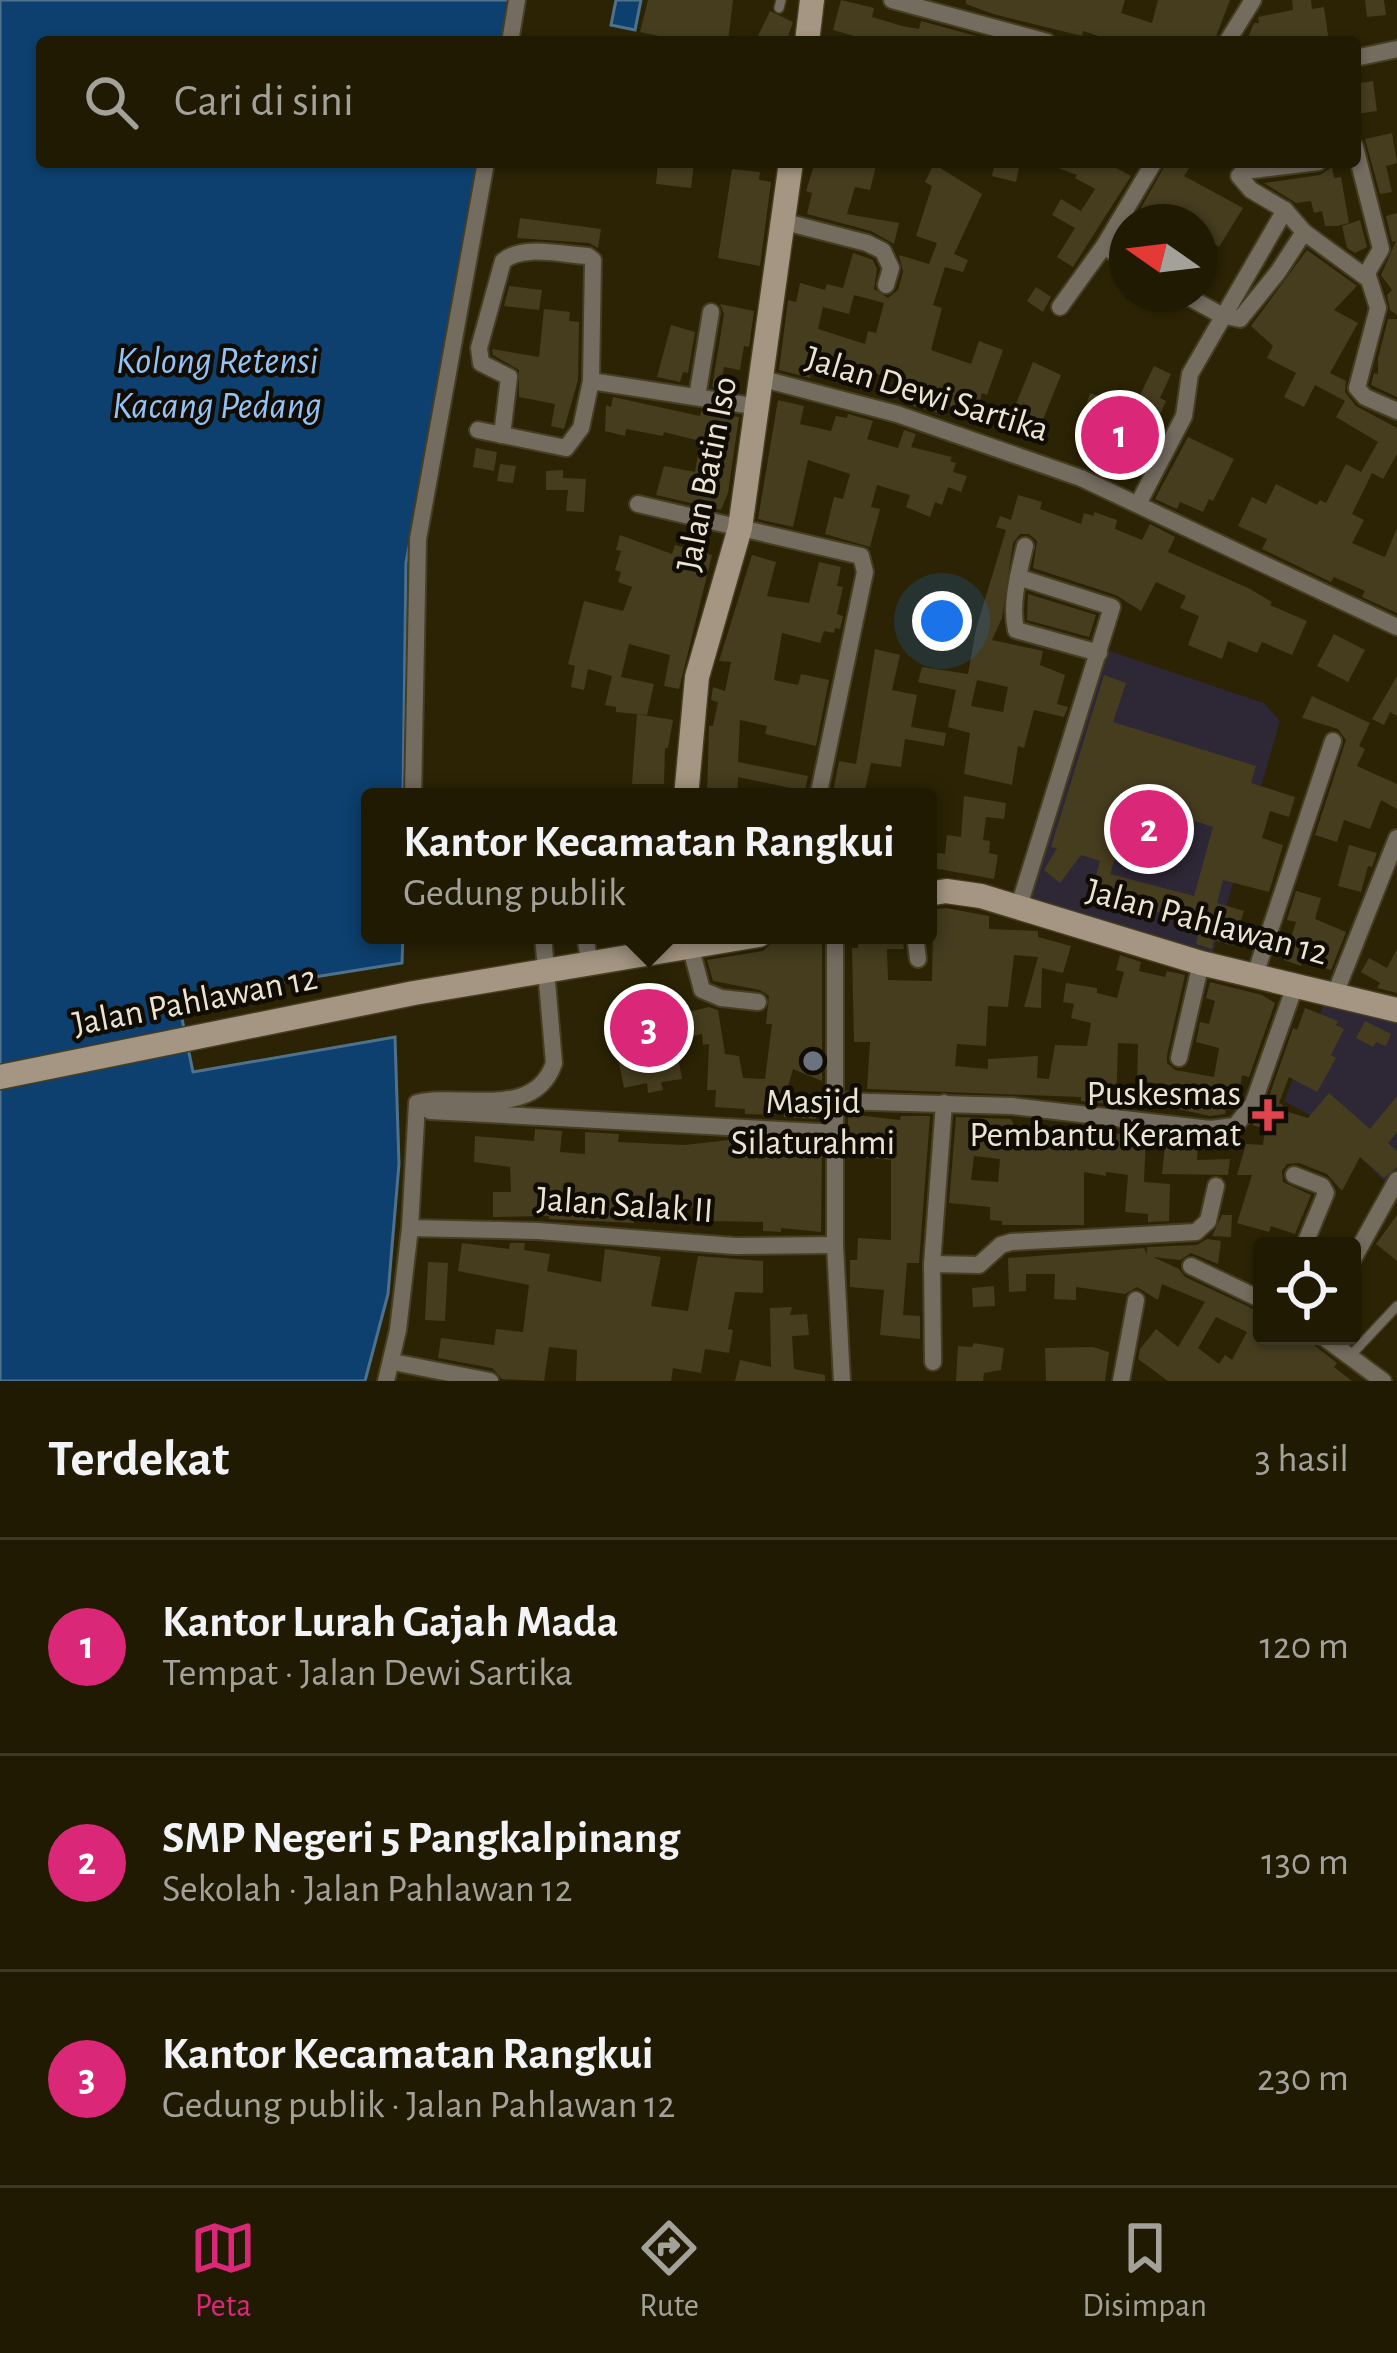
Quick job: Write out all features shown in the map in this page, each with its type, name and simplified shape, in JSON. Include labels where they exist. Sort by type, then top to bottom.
[{"type":"main road","points":[[808,36],[812,0]]},
{"type":"main road","name":"Jalan Batin Iso","points":[[687,788],[697,676],[740,528],[790,168]]},
{"type":"main road","name":"Jalan Pahlawan 12","points":[[937,894],[962,893],[1019,906],[1201,962],[1397,1010]]},
{"type":"main road","name":"Jalan Pahlawan 12","points":[[0,1077],[549,970],[590,966],[674,944]]},
{"type":"street","points":[[511,36],[517,0]]},
{"type":"street","points":[[892,0],[925,4],[1028,36]]},
{"type":"street","points":[[1231,36],[1252,0]]},
{"type":"street","points":[[1361,57],[1397,50]]},
{"type":"street","points":[[413,788],[418,539],[485,168]]},
{"type":"street","points":[[1060,307],[1104,246],[1150,168]]},
{"type":"street","points":[[1275,168],[1240,173],[1243,183],[1285,210],[1304,232],[1367,278],[1378,308],[1357,388],[1365,397],[1397,411]]},
{"type":"street","points":[[1360,168],[1381,247],[1367,278]]},
{"type":"street","points":[[1138,504],[1184,416],[1190,374],[1285,210]]},
{"type":"street","points":[[785,222],[883,251],[891,268],[886,285]]},
{"type":"street","points":[[1216,312],[1235,320],[1245,315],[1304,232]]},
{"type":"street","points":[[1104,246],[1109,249]]},
{"type":"street","points":[[478,430],[502,435],[566,448],[581,428],[591,381],[593,260],[540,252],[506,257],[479,360],[508,377],[502,435]]},
{"type":"street","points":[[697,397],[710,312]]},
{"type":"street","name":"Jalan Dewi Sartika","points":[[763,379],[985,442],[1081,478],[1397,627]]},
{"type":"street","points":[[591,381],[759,407]]},
{"type":"street","points":[[638,504],[850,552],[863,560],[865,572],[820,788]]},
{"type":"street","points":[[1025,547],[1018,578],[1016,630],[1099,653]]},
{"type":"street","points":[[1018,578],[1111,605],[1019,906]]},
{"type":"street","points":[[1255,975],[1334,742]]},
{"type":"street","points":[[1335,994],[1397,838]]},
{"type":"street","points":[[386,1381],[393,1362],[410,1228],[415,1110],[422,1101],[510,1100],[540,1088],[554,1064],[545,944]]},
{"type":"street","points":[[586,944],[590,966]]},
{"type":"street","points":[[690,944],[702,990],[758,1003]]},
{"type":"street","points":[[835,944],[835,1245],[842,1381]]},
{"type":"street","points":[[916,944],[918,958]]},
{"type":"street","points":[[1179,1058],[1201,962]]},
{"type":"street","points":[[837,1101],[1012,1106],[1210,1130],[1235,1126],[1253,1104],[1295,986]]},
{"type":"street","points":[[933,1362],[932,1264],[944,1103]]},
{"type":"street","points":[[415,1110],[836,1133]]},
{"type":"street","points":[[1294,1175],[1327,1193],[1308,1237]]},
{"type":"street","points":[[1361,1245],[1397,1180]]},
{"type":"street","points":[[932,1264],[979,1265],[1011,1242],[1196,1232],[1210,1215],[1216,1186]]},
{"type":"street","name":"Jalan Salak II","points":[[410,1228],[751,1246],[835,1245]]},
{"type":"street","points":[[1191,1266],[1253,1293]]},
{"type":"street","points":[[1121,1381],[1136,1300]]},
{"type":"street","points":[[1337,1345],[1383,1381]]},
{"type":"street","points":[[393,1362],[490,1381]]},
{"type":"lane","points":[[1352,1354],[1397,1306]]},
{"type":"shaded area","points":[[1106,650],[1264,703],[1280,721],[1212,956],[1028,901]]},
{"type":"shaded area","points":[[1325,1002],[1397,1019],[1397,1173],[1389,1186],[1329,1126],[1284,1101]]},
{"type":"water","name":"Kolong Retensi Kacang Pedang","points":[[0,0],[510,0],[503,36],[36,36],[36,168],[479,168],[406,563],[403,788],[361,788],[361,944],[403,944],[402,963],[179,1004],[193,1072],[395,1037],[399,1164],[388,1294],[365,1381],[0,1381]]},
{"type":"water","points":[[616,0],[641,0],[635,30],[611,25]]},
{"type":"building","points":[[648,0],[733,0],[729,36],[640,32]]},
{"type":"building","points":[[841,0],[874,8],[872,17],[902,26],[919,29],[921,21],[976,36],[854,36],[833,30]]},
{"type":"building","points":[[966,0],[1125,0],[1121,13],[1152,23],[1158,0],[1230,0],[1216,36],[1098,36],[1083,31],[1082,36],[966,4]]},
{"type":"building","points":[[1292,0],[1311,0],[1312,9],[1324,7],[1328,36],[1249,36],[1258,17],[1293,10]]},
{"type":"building","points":[[1365,0],[1384,0],[1386,15],[1367,17]]},
{"type":"building","points":[[770,11],[793,22],[788,36],[758,36]]},
{"type":"building","points":[[1373,81],[1377,111],[1361,113],[1361,83]]},
{"type":"building","points":[[1392,133],[1397,163],[1386,166],[1392,192],[1380,194],[1365,139]]},
{"type":"building","points":[[657,168],[693,168],[691,188],[656,184]]},
{"type":"building","points":[[813,168],[876,168],[870,190],[855,187],[847,214],[899,223],[894,244],[871,231],[807,214],[812,193],[806,191]]},
{"type":"building","points":[[932,168],[940,168],[982,194],[954,254],[968,260],[963,272],[945,267],[933,305],[942,308],[931,350],[971,364],[979,341],[1003,350],[976,414],[949,406],[946,415],[913,406],[919,386],[846,365],[843,373],[812,363],[810,378],[779,370],[788,300],[796,302],[800,283],[825,290],[827,284],[843,288],[853,253],[873,260],[877,269],[874,289],[888,298],[898,290],[903,272],[899,255],[929,264],[937,243],[916,236],[932,186],[925,182]],"holes":[[[854,295],[884,303],[876,333],[868,331],[865,344],[818,329],[823,307],[849,314]]]},
{"type":"building","points":[[994,168],[1019,168],[1016,182],[992,176]]},
{"type":"building","points":[[1059,168],[1116,168],[1131,176],[1073,267],[1057,257],[1075,228],[1052,215],[1061,199],[1081,211],[1095,189],[1077,175]]},
{"type":"building","points":[[1164,168],[1189,168],[1184,176],[1243,208],[1219,247],[1217,204],[1143,204]]},
{"type":"building","points":[[1332,168],[1334,178],[1341,177],[1349,223],[1325,226],[1322,211],[1314,213],[1311,201],[1296,203],[1264,183],[1320,175]]},
{"type":"building","points":[[732,169],[760,172],[759,180],[771,182],[760,266],[718,258]]},
{"type":"building","points":[[1397,213],[1397,315],[1390,310],[1387,295],[1392,290],[1381,275],[1396,241],[1392,242],[1386,216]]},
{"type":"building","points":[[520,218],[601,229],[598,248],[589,243],[517,238]]},
{"type":"building","points":[[1360,220],[1367,247],[1355,253],[1347,248],[1342,226]]},
{"type":"building","points":[[1307,250],[1357,286],[1334,310],[1358,323],[1330,373],[1346,381],[1345,392],[1356,406],[1397,428],[1397,454],[1383,479],[1372,473],[1352,514],[1364,520],[1352,543],[1385,557],[1397,528],[1397,613],[1362,597],[1365,591],[1334,577],[1331,582],[1262,549],[1267,539],[1238,526],[1252,497],[1266,504],[1276,484],[1317,505],[1320,500],[1326,503],[1346,464],[1361,472],[1378,442],[1336,417],[1345,401],[1315,385],[1304,407],[1284,397],[1296,373],[1267,358],[1273,346],[1251,326]]},
{"type":"building","points":[[509,286],[542,290],[539,310],[504,306]]},
{"type":"building","points":[[1036,287],[1051,297],[1043,312],[1027,301]]},
{"type":"building","points":[[720,304],[754,311],[740,370],[724,367],[721,388],[712,387],[724,314]]},
{"type":"building","points":[[544,309],[570,312],[569,321],[579,322],[578,380],[564,429],[551,426],[555,404],[519,397],[519,370],[493,355],[492,349],[539,357]]},
{"type":"building","points":[[1388,319],[1397,319],[1397,397],[1371,385],[1374,373],[1378,374]]},
{"type":"building","points":[[671,325],[695,332],[688,373],[683,372],[680,382],[657,377]]},
{"type":"building","points":[[1033,362],[1061,375],[1040,427],[1011,416]]},
{"type":"building","points":[[1154,366],[1171,374],[1155,425],[1163,429],[1138,476],[1087,456],[1092,443],[1076,438],[1090,393],[1134,408]]},
{"type":"building","points":[[613,397],[700,416],[701,411],[739,417],[728,493],[721,510],[656,495],[664,466],[695,472],[700,441],[664,432],[663,436],[626,429],[625,436],[605,431],[606,405],[611,407]]},
{"type":"building","points":[[778,400],[804,406],[800,424],[831,431],[836,416],[847,418],[848,414],[873,421],[867,439],[898,448],[904,430],[916,434],[911,447],[952,457],[953,472],[967,476],[961,492],[948,487],[942,505],[935,502],[930,517],[906,507],[910,495],[877,485],[871,507],[880,509],[870,547],[825,534],[834,497],[843,499],[850,474],[808,460],[793,527],[758,519]]},
{"type":"building","points":[[1188,437],[1234,459],[1203,512],[1180,502],[1177,509],[1155,499]]},
{"type":"building","points":[[476,448],[497,452],[494,471],[473,467]]},
{"type":"building","points":[[500,464],[516,466],[513,483],[497,481]]},
{"type":"building","points":[[563,470],[563,478],[586,479],[584,512],[566,511],[568,490],[546,490],[546,471]]},
{"type":"building","points":[[1018,495],[1042,502],[1040,509],[1081,524],[1084,513],[1117,520],[1115,529],[1142,540],[1150,524],[1175,537],[1168,552],[1307,621],[1292,655],[1262,642],[1257,653],[1228,641],[1222,659],[1188,645],[1199,616],[1180,608],[1186,596],[1156,582],[1141,611],[1116,595],[1033,568],[1037,541],[1020,534],[1013,543],[1002,618],[992,640],[1043,651],[1040,665],[1065,675],[1057,704],[1068,707],[1064,717],[1034,710],[1024,748],[1018,746],[1012,785],[964,774],[970,733],[948,727],[956,690],[918,682],[922,667],[968,674],[976,629],[1006,530],[996,527],[1000,516],[1011,520]],"holes":[[[977,680],[1008,687],[1003,712],[971,706]]]},
{"type":"building","points":[[620,535],[672,554],[675,545],[712,555],[679,689],[664,686],[670,655],[629,644],[621,677],[654,684],[647,715],[616,712],[616,707],[605,705],[612,676],[588,669],[584,690],[571,687],[575,666],[568,664],[584,601],[623,611],[632,587],[618,582],[621,572],[615,570]]},
{"type":"building","points":[[752,555],[776,562],[767,596],[809,603],[819,562],[841,567],[837,586],[843,587],[837,614],[843,616],[840,629],[824,631],[820,643],[782,633],[774,680],[798,685],[801,674],[829,680],[816,746],[765,734],[767,726],[740,720],[738,762],[808,776],[806,788],[738,777],[737,788],[707,788],[709,726],[713,726],[718,702],[711,700],[713,687],[725,691],[731,662],[719,661]]},
{"type":"building","points":[[1028,594],[1096,615],[1089,637],[1027,620]]},
{"type":"building","points":[[1334,634],[1365,650],[1348,682],[1317,666]]},
{"type":"building","points":[[875,649],[900,655],[892,690],[917,695],[911,727],[946,733],[944,746],[905,739],[901,767],[871,763],[865,788],[834,788],[839,761],[856,764]]},
{"type":"building","points":[[1104,675],[1126,683],[1113,722],[1256,766],[1251,783],[1295,797],[1289,817],[1270,811],[1262,838],[1283,845],[1269,892],[1223,880],[1217,903],[1244,911],[1233,946],[1214,940],[1212,949],[1196,944],[1199,929],[1187,926],[1188,920],[1091,895],[1100,861],[1081,855],[1060,883],[1044,870],[1057,848],[1051,847]],"holes":[[[1135,796],[1183,809],[1180,816],[1213,827],[1194,896],[1110,874]]]},
{"type":"building","points":[[1397,676],[1397,716],[1390,712],[1384,725],[1372,719]]},
{"type":"building","points":[[1312,696],[1370,723],[1359,746],[1365,749],[1357,766],[1397,784],[1397,809],[1381,800],[1370,829],[1344,820],[1337,842],[1315,835],[1346,740],[1338,729],[1302,718]]},
{"type":"building","points":[[637,714],[673,720],[665,748],[664,784],[632,784]]},
{"type":"building","points":[[964,796],[1006,803],[1004,819],[986,817],[983,840],[990,841],[989,853],[998,855],[994,879],[937,869],[937,853],[945,854],[947,835],[961,837]]},
{"type":"building","points":[[1349,845],[1377,853],[1361,892],[1338,886]]},
{"type":"building","points":[[1296,891],[1321,898],[1315,919],[1346,932],[1331,970],[1303,960],[1301,966],[1284,960],[1296,922],[1287,920]]},
{"type":"building","points":[[937,909],[989,916],[989,929],[1038,931],[1038,937],[1071,946],[1063,973],[1042,968],[1041,1008],[1024,1007],[1038,957],[1014,955],[1008,1007],[988,1006],[986,1046],[957,1044],[955,1066],[988,1069],[988,1059],[1038,1056],[1037,1078],[1049,1079],[1055,1045],[1087,1046],[1091,1023],[1071,1018],[1074,1004],[1063,1002],[1066,983],[1097,988],[1097,993],[1117,998],[1124,972],[1116,970],[1120,955],[1141,962],[1139,971],[1165,977],[1167,971],[1185,975],[1167,1055],[1167,1063],[1175,1070],[1214,1077],[1219,1048],[1196,1042],[1200,1022],[1209,1024],[1215,1001],[1206,998],[1210,982],[1262,995],[1275,1003],[1249,1077],[1242,1075],[1238,1102],[1227,1102],[1225,1114],[1210,1116],[1169,1107],[1171,1085],[1137,1081],[1138,1044],[1118,1043],[1116,1105],[1081,1101],[1081,1097],[867,1089],[870,1042],[854,1042],[852,948],[903,944],[904,949],[887,949],[888,980],[932,981]]},
{"type":"building","points":[[771,944],[822,944],[822,1081],[793,1069],[780,1115],[715,1107],[716,1090],[707,1090],[709,1044],[703,1045],[702,1034],[675,1040],[682,1079],[661,1082],[663,1090],[648,1093],[647,1083],[624,1088],[614,1038],[678,1023],[676,1015],[709,1007],[718,1010],[725,1054],[739,1056],[743,1078],[765,1079],[772,1024],[766,1024],[769,996],[713,981],[707,960],[763,951]]},
{"type":"building","points":[[1397,949],[1397,993],[1377,988],[1380,983],[1361,972],[1369,958],[1387,968]]},
{"type":"building","points":[[1305,1008],[1338,1021],[1336,1025],[1344,1029],[1331,1055],[1336,1058],[1317,1092],[1289,1077],[1279,1103],[1282,1110],[1308,1118],[1329,1093],[1370,1129],[1397,1096],[1397,1132],[1388,1143],[1397,1151],[1397,1167],[1384,1178],[1360,1157],[1342,1191],[1327,1174],[1299,1163],[1287,1164],[1283,1182],[1311,1195],[1295,1234],[1271,1226],[1269,1232],[1237,1223],[1252,1175],[1237,1175],[1246,1144],[1263,1145],[1265,1129],[1252,1125],[1265,1108],[1293,1028],[1297,1030]]},
{"type":"building","points":[[1365,1021],[1391,1034],[1386,1046],[1376,1042],[1373,1047],[1356,1038]]},
{"type":"building","points":[[784,1104],[816,1104],[816,1119],[784,1117]]},
{"type":"building","points":[[848,1114],[900,1120],[901,1116],[930,1116],[919,1263],[907,1263],[903,1315],[920,1316],[920,1339],[880,1335],[884,1290],[850,1287],[850,1260],[857,1260],[858,1238],[891,1240],[891,1160],[848,1156]]},
{"type":"building","points":[[956,1117],[1146,1136],[1144,1182],[1170,1184],[1169,1221],[1148,1222],[1148,1214],[1125,1212],[1128,1175],[1106,1172],[1106,1176],[1084,1172],[1084,1225],[1002,1225],[1002,1221],[990,1220],[990,1207],[949,1203]],"holes":[[[974,1156],[1000,1159],[998,1182],[971,1180]]]},
{"type":"building","points":[[535,1129],[562,1131],[560,1152],[585,1154],[585,1132],[619,1134],[618,1142],[685,1145],[729,1140],[751,1141],[751,1147],[822,1145],[821,1232],[763,1231],[763,1222],[707,1221],[708,1211],[700,1208],[657,1205],[657,1219],[635,1215],[634,1223],[493,1217],[493,1192],[511,1192],[510,1167],[474,1162],[475,1136],[534,1141]]},
{"type":"building","points":[[1166,1137],[1198,1140],[1197,1160],[1230,1159],[1228,1175],[1162,1174]]},
{"type":"building","points":[[1222,1215],[1232,1215],[1231,1237],[1212,1236]]},
{"type":"building","points":[[1397,1215],[1397,1261],[1376,1244]]},
{"type":"building","points":[[1221,1241],[1218,1264],[1191,1253],[1180,1260],[1153,1257],[1253,1309],[1253,1345],[1314,1345],[1352,1381],[1168,1381],[1138,1359],[1140,1349],[1156,1329],[1178,1347],[1205,1302],[1162,1284],[1158,1300],[1137,1287],[1125,1294],[1076,1287],[1076,1300],[1054,1299],[1055,1274],[1026,1274],[1026,1291],[1009,1292],[1008,1258],[1144,1248],[1147,1254],[1147,1247]],"holes":[[[1216,1317],[1247,1332],[1232,1360],[1225,1355],[1219,1364],[1198,1348]]]},
{"type":"building","points":[[462,1243],[509,1249],[510,1243],[525,1243],[524,1250],[550,1254],[547,1271],[601,1282],[605,1249],[661,1257],[651,1306],[688,1311],[698,1256],[763,1261],[763,1293],[735,1292],[729,1353],[705,1349],[701,1373],[673,1368],[671,1381],[576,1381],[577,1350],[549,1347],[544,1381],[502,1379],[492,1368],[438,1358],[441,1338],[494,1345],[496,1329],[523,1332],[529,1285],[458,1271]]},
{"type":"building","points":[[428,1262],[448,1263],[445,1321],[425,1320]]},
{"type":"building","points":[[994,1286],[995,1306],[973,1307],[972,1288]]},
{"type":"building","points":[[792,1307],[790,1315],[807,1314],[809,1335],[792,1336],[794,1369],[825,1375],[825,1381],[735,1381],[740,1360],[771,1367],[770,1308]]},
{"type":"building","points":[[974,1343],[1004,1348],[1001,1370],[984,1373],[983,1381],[956,1381],[958,1346]]},
{"type":"building","points":[[1093,1347],[1109,1352],[1105,1381],[1046,1381],[1045,1348]]},
{"type":"place","name":"Kantor Lurah Gajah Mada","points":[[1120,435]]},
{"type":"place","name":"SMP Negeri 5 Pangkalpinang","points":[[1149,829]]},
{"type":"place","name":"Kantor Kecamatan Rangkui","points":[[649,1028]]},
{"type":"place","name":"Masjid Silaturahmi","points":[[813,1061]]},
{"type":"place","name":"Puskesmas Pembantu Keramat","points":[[1268,1115]]}]
